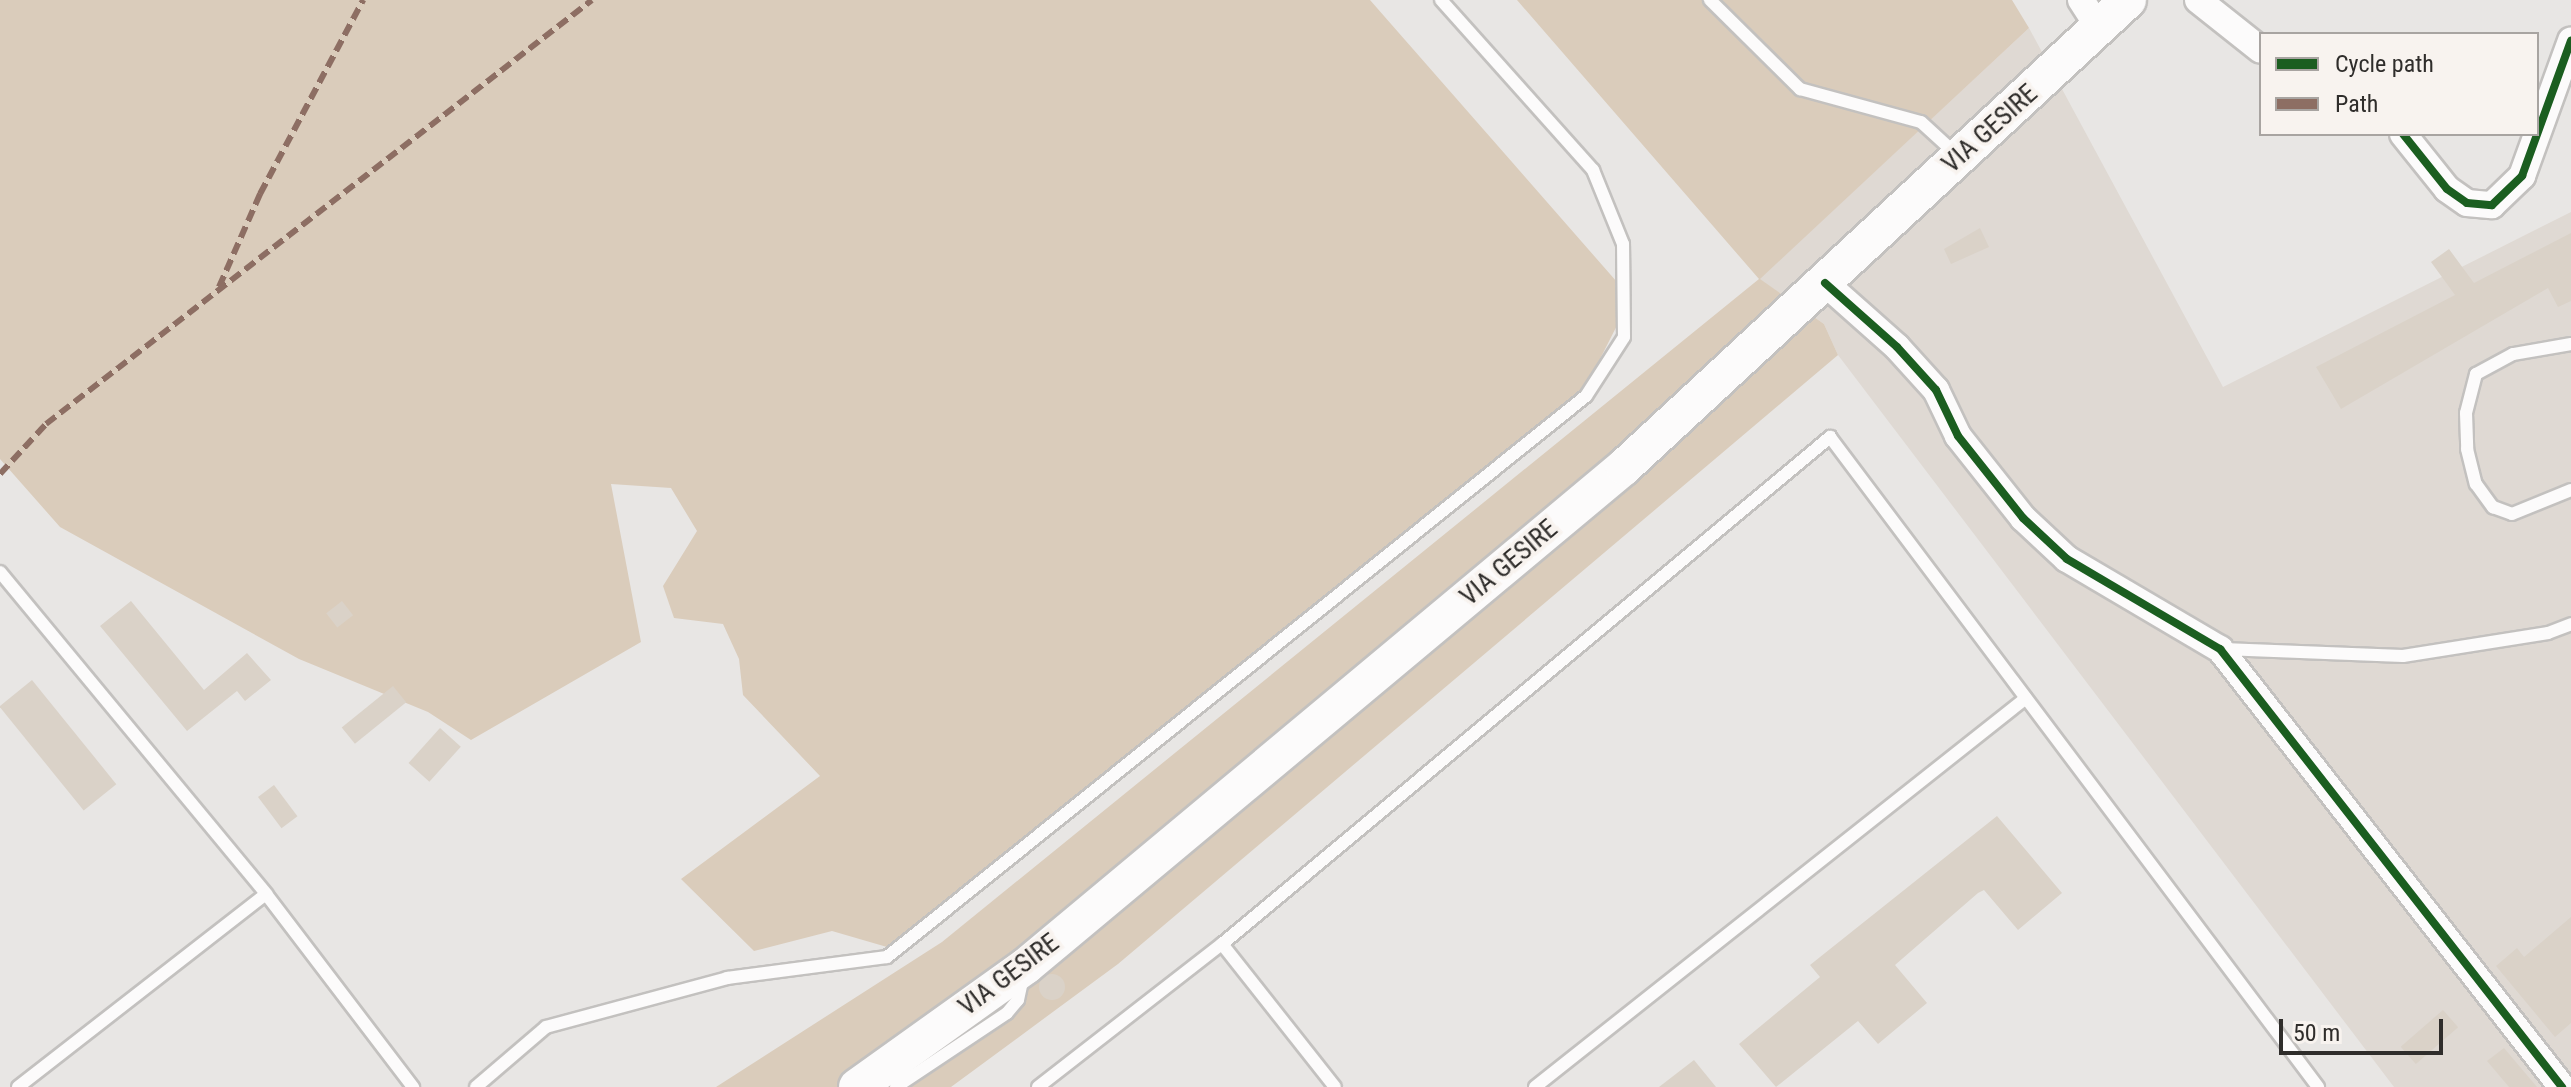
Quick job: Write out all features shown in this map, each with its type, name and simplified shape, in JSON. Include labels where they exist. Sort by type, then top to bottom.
[{"type":"main road","name":"VIA GESIRE","points":[[857,1087],[1026,966],[1624,467],[1959,157],[2090,15],[2128,0]]},
{"type":"street","points":[[2198,0],[2259,48]]},
{"type":"street","points":[[2539,129],[2571,41]]},
{"type":"street","points":[[2405,136],[2447,189],[2467,203],[2492,205],[2522,176],[2537,136]]},
{"type":"street","points":[[1825,283],[1897,347],[1936,390],[1958,436],[2034,528],[2105,583],[2220,649],[2562,1087]]},
{"type":"lane","points":[[476,1087],[546,1027],[727,978],[887,957],[1586,396],[1624,337],[1623,244],[1593,170],[1441,0]]},
{"type":"lane","points":[[1710,0],[1800,89],[1921,122],[1959,157]]},
{"type":"lane","points":[[2571,344],[2513,354],[2476,374],[2466,413],[2467,449],[2476,484],[2493,507],[2512,514],[2571,490]]},
{"type":"lane","points":[[1038,1087],[1222,944],[1830,437],[2318,1087]]},
{"type":"lane","points":[[0,572],[266,894],[413,1087]]},
{"type":"lane","points":[[2220,649],[2403,656],[2548,633],[2571,624]]},
{"type":"lane","points":[[1535,1087],[2026,698]]},
{"type":"lane","points":[[18,1087],[266,894]]},
{"type":"lane","points":[[1222,944],[1335,1087]]},
{"type":"lane","points":[[896,1087],[1007,1013],[1018,1000],[1026,966]]},
{"type":"shaded area","points":[[0,0],[1370,0],[1631,298],[1575,408],[887,947],[832,931],[754,951],[681,879],[820,776],[743,695],[739,659],[723,624],[674,618],[663,586],[697,531],[671,488],[611,484],[641,642],[471,740],[428,712],[299,659],[60,527],[0,459]]},
{"type":"shaded area","points":[[1517,0],[2012,0],[2029,28],[1760,279],[1824,324],[1838,355],[1118,964],[951,1087],[716,1087],[942,942],[1759,279]]},
{"type":"shaded area","points":[[2029,28],[2223,387],[2571,212],[2571,1087],[2394,1087],[1838,355],[1824,324],[1759,279]]},
{"type":"building","points":[[1980,228],[1989,247],[1951,264],[1944,249]]},
{"type":"building","points":[[2571,233],[2571,301],[2558,307],[2548,288],[2341,409],[2316,367],[2455,295],[2431,262],[2449,249],[2474,283]]},
{"type":"building","points":[[131,601],[204,690],[247,653],[271,680],[245,701],[237,691],[187,731],[100,626]]},
{"type":"building","points":[[342,601],[353,615],[337,627],[326,613]]},
{"type":"building","points":[[32,680],[116,784],[84,811],[0,707]]},
{"type":"building","points":[[393,686],[406,702],[355,744],[342,728]]},
{"type":"building","points":[[440,728],[461,747],[429,782],[409,763]]},
{"type":"building","points":[[274,785],[297,816],[281,828],[258,797]]},
{"type":"building","points":[[1997,816],[2062,893],[2018,930],[1984,890],[1978,893],[1895,965],[1927,1003],[1878,1044],[1858,1021],[1776,1087],[1739,1044],[1820,977],[1810,965]]},
{"type":"building","points":[[2571,917],[2571,1023],[2555,1037],[2496,966],[2517,948],[2524,957]]},
{"type":"building","points":[[1052,974],[1061,978],[1065,987],[1061,996],[1052,1000],[1043,996],[1039,987],[1043,978]]},
{"type":"building","points":[[2443,1010],[2458,1027],[2416,1064],[2401,1047]]},
{"type":"building","points":[[2504,1048],[2537,1087],[2509,1087],[2487,1061]]},
{"type":"building","points":[[1694,1060],[1716,1087],[1659,1087]]},
{"type":"marked path","points":[[219,287],[260,194],[363,0]]},
{"type":"marked path","points":[[0,474],[46,424],[592,0]]},
{"type":"cycle path","points":[[2539,129],[2571,41]]},
{"type":"cycle path","points":[[2405,136],[2447,189],[2467,203],[2492,205],[2522,176],[2537,136]]},
{"type":"cycle path","points":[[1825,283],[1897,347],[1936,390],[1958,436],[2023,518],[2067,559],[2220,649],[2562,1087]]}]
